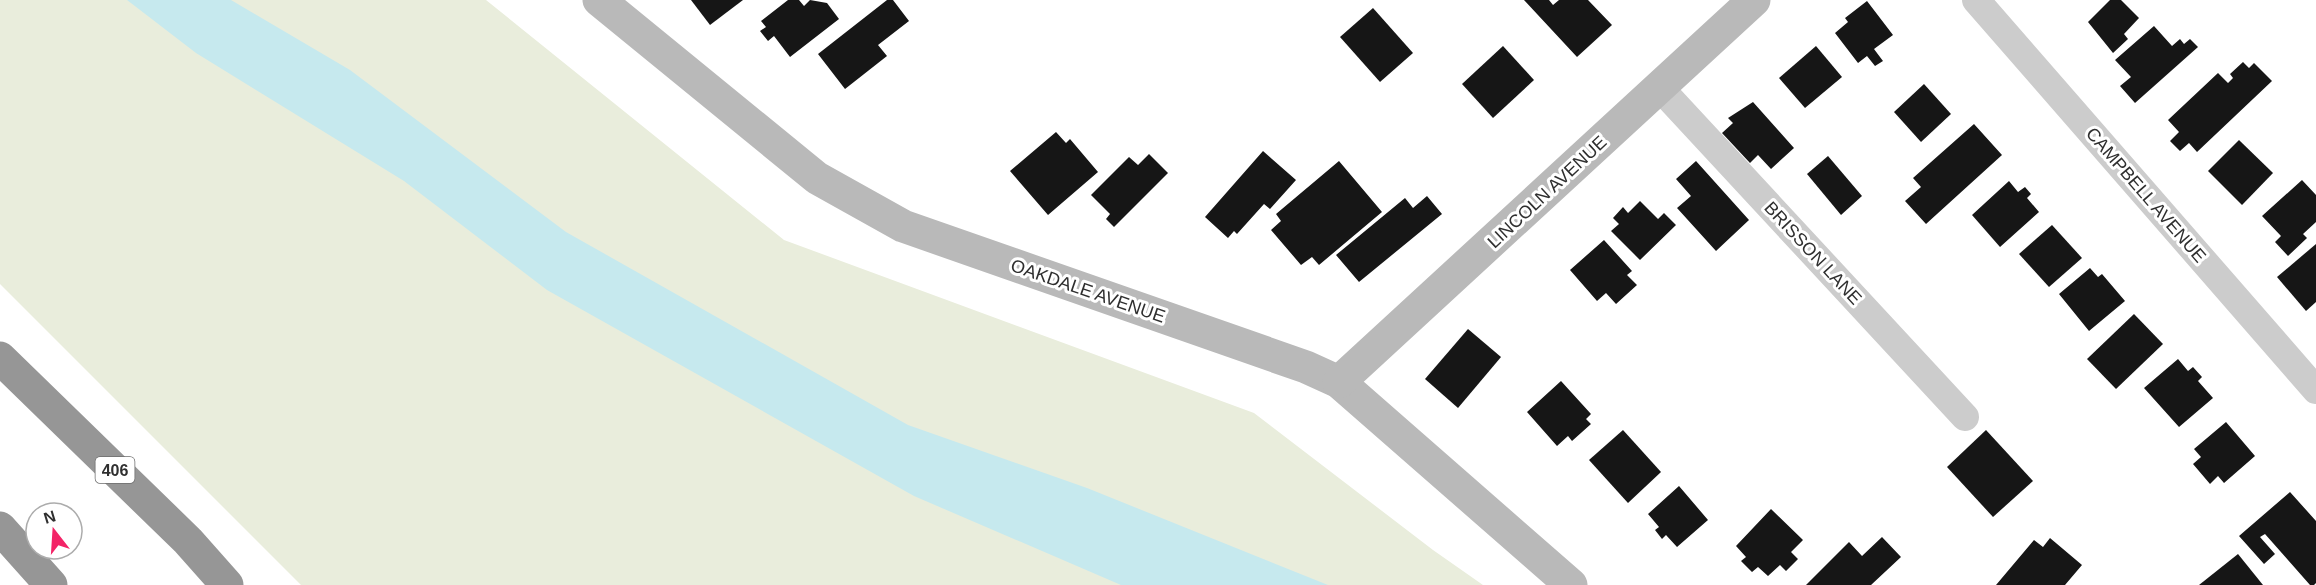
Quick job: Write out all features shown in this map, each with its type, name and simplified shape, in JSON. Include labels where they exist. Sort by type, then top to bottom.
[{"type":"highway","name":"406","points":[[0,358],[188,541],[226,585]]},
{"type":"highway","points":[[0,528],[51,585]]},
{"type":"street","name":"OAKDALE AVENUE","points":[[599,0],[817,178],[903,226],[1306,367],[1340,382],[1570,585]]},
{"type":"street","name":"LINCOLN AVENUE","points":[[1340,382],[1754,0]]},
{"type":"street","name":"CAMPBELL AVENUE","points":[[1976,0],[2316,390]]},
{"type":"street","name":"BRISSON LANE","points":[[1660,88],[1965,417]]},
{"type":"green space","points":[[0,0],[486,0],[784,240],[1254,413],[1433,550],[1483,585],[301,585],[0,284]]},
{"type":"water","points":[[127,0],[231,0],[350,70],[566,232],[908,425],[1087,488],[1328,585],[1121,585],[914,496],[547,290],[404,181],[196,53]]},
{"type":"building","points":[[691,0],[743,0],[710,25]]},
{"type":"building","points":[[788,0],[799,0],[804,6],[810,0],[827,3],[839,19],[790,57],[774,36],[768,41],[760,31],[766,27],[761,21]]},
{"type":"building","points":[[887,0],[893,0],[909,21],[878,45],[887,56],[845,89],[818,54]]},
{"type":"building","points":[[1524,0],[1549,0],[1553,5],[1559,0],[1588,0],[1612,25],[1577,57]]},
{"type":"building","points":[[2110,0],[2121,0],[2139,18],[2124,34],[2128,39],[2113,53],[2088,22]]},
{"type":"building","points":[[1867,1],[1893,35],[1874,49],[1883,61],[1875,66],[1867,56],[1858,63],[1835,33],[1848,22],[1845,18]]},
{"type":"building","points":[[1373,8],[1413,53],[1380,82],[1340,37]]},
{"type":"building","points":[[2154,26],[2172,46],[2180,39],[2184,44],[2190,39],[2198,47],[2135,103],[2120,86],[2131,77],[2115,60]]},
{"type":"building","points":[[1503,46],[1534,80],[1493,118],[1462,84]]},
{"type":"building","points":[[1816,46],[1842,77],[1805,108],[1779,78]]},
{"type":"building","points":[[2243,62],[2249,68],[2254,63],[2272,81],[2197,152],[2189,143],[2180,151],[2170,141],[2179,132],[2168,120],[2218,73],[2228,83],[2233,78],[2230,74]]},
{"type":"building","points":[[1924,84],[1951,114],[1921,142],[1894,112]]},
{"type":"building","points":[[1753,102],[1794,148],[1771,169],[1758,155],[1750,163],[1722,133],[1733,123],[1728,118]]},
{"type":"building","points":[[1974,124],[2002,155],[1926,224],[1905,201],[1921,187],[1913,178]]},
{"type":"building","points":[[1056,132],[1066,143],[1070,139],[1098,172],[1048,215],[1010,171]]},
{"type":"building","points":[[2239,140],[2273,173],[2242,205],[2208,171]]},
{"type":"building","points":[[1263,151],[1296,180],[1270,209],[1264,204],[1237,234],[1234,231],[1228,238],[1205,217]]},
{"type":"building","points":[[1149,154],[1168,173],[1114,227],[1106,219],[1110,214],[1091,195],[1129,157],[1138,165]]},
{"type":"building","points":[[1828,156],[1862,196],[1841,215],[1807,174]]},
{"type":"building","points":[[1339,161],[1382,212],[1319,265],[1312,257],[1301,265],[1271,230],[1281,221],[1276,214]]},
{"type":"building","points":[[1696,161],[1749,220],[1716,251],[1677,208],[1691,196],[1676,179]]},
{"type":"building","points":[[2302,180],[2316,195],[2316,222],[2303,234],[2307,238],[2288,256],[2275,242],[2281,236],[2262,216]]},
{"type":"building","points":[[2009,181],[2018,192],[2025,187],[2031,194],[2027,198],[2039,212],[2000,247],[1972,215]]},
{"type":"building","points":[[1427,196],[1442,214],[1359,282],[1336,255],[1405,198],[1413,208]]},
{"type":"building","points":[[1640,201],[1658,219],[1664,213],[1676,225],[1640,260],[1611,231],[1619,224],[1613,218],[1623,207],[1628,213]]},
{"type":"building","points":[[2052,225],[2082,258],[2049,287],[2019,254]]},
{"type":"building","points":[[1604,240],[1632,271],[1627,275],[1637,285],[1616,304],[1606,293],[1597,301],[1570,270]]},
{"type":"building","points":[[2316,244],[2316,302],[2306,311],[2277,277]]},
{"type":"building","points":[[2090,268],[2098,277],[2102,274],[2125,301],[2089,331],[2059,294]]},
{"type":"building","points":[[2134,314],[2163,344],[2116,389],[2087,359]]},
{"type":"building","points":[[1468,329],[1501,357],[1458,408],[1425,379]]},
{"type":"building","points":[[2178,359],[2188,371],[2193,367],[2202,377],[2198,381],[2213,398],[2179,427],[2144,388]]},
{"type":"building","points":[[1561,381],[1591,414],[1586,419],[1591,424],[1572,441],[1568,436],[1557,446],[1527,412]]},
{"type":"building","points":[[2226,422],[2255,456],[2224,483],[2218,476],[2210,484],[2193,464],[2201,457],[2194,449]]},
{"type":"building","points":[[1623,430],[1661,472],[1628,503],[1589,460]]},
{"type":"building","points":[[1986,430],[2033,481],[1993,517],[1947,467]]},
{"type":"building","points":[[1679,486],[1708,520],[1677,547],[1666,535],[1662,539],[1655,530],[1659,527],[1648,514]]},
{"type":"building","points":[[2290,492],[2316,521],[2316,583],[2314,585],[2310,585],[2265,534],[2260,537],[2275,554],[2264,564],[2239,536]]},
{"type":"building","points":[[1771,509],[1803,540],[1791,552],[1798,559],[1786,571],[1780,565],[1768,576],[1758,567],[1752,572],[1741,561],[1746,557],[1736,546]]},
{"type":"building","points":[[1882,537],[1901,557],[1871,585],[1806,585],[1849,542],[1862,556]]},
{"type":"building","points":[[2050,538],[2082,565],[2065,585],[1996,585],[2034,540],[2043,547]]},
{"type":"building","points":[[2238,554],[2263,585],[2199,585]]}]
